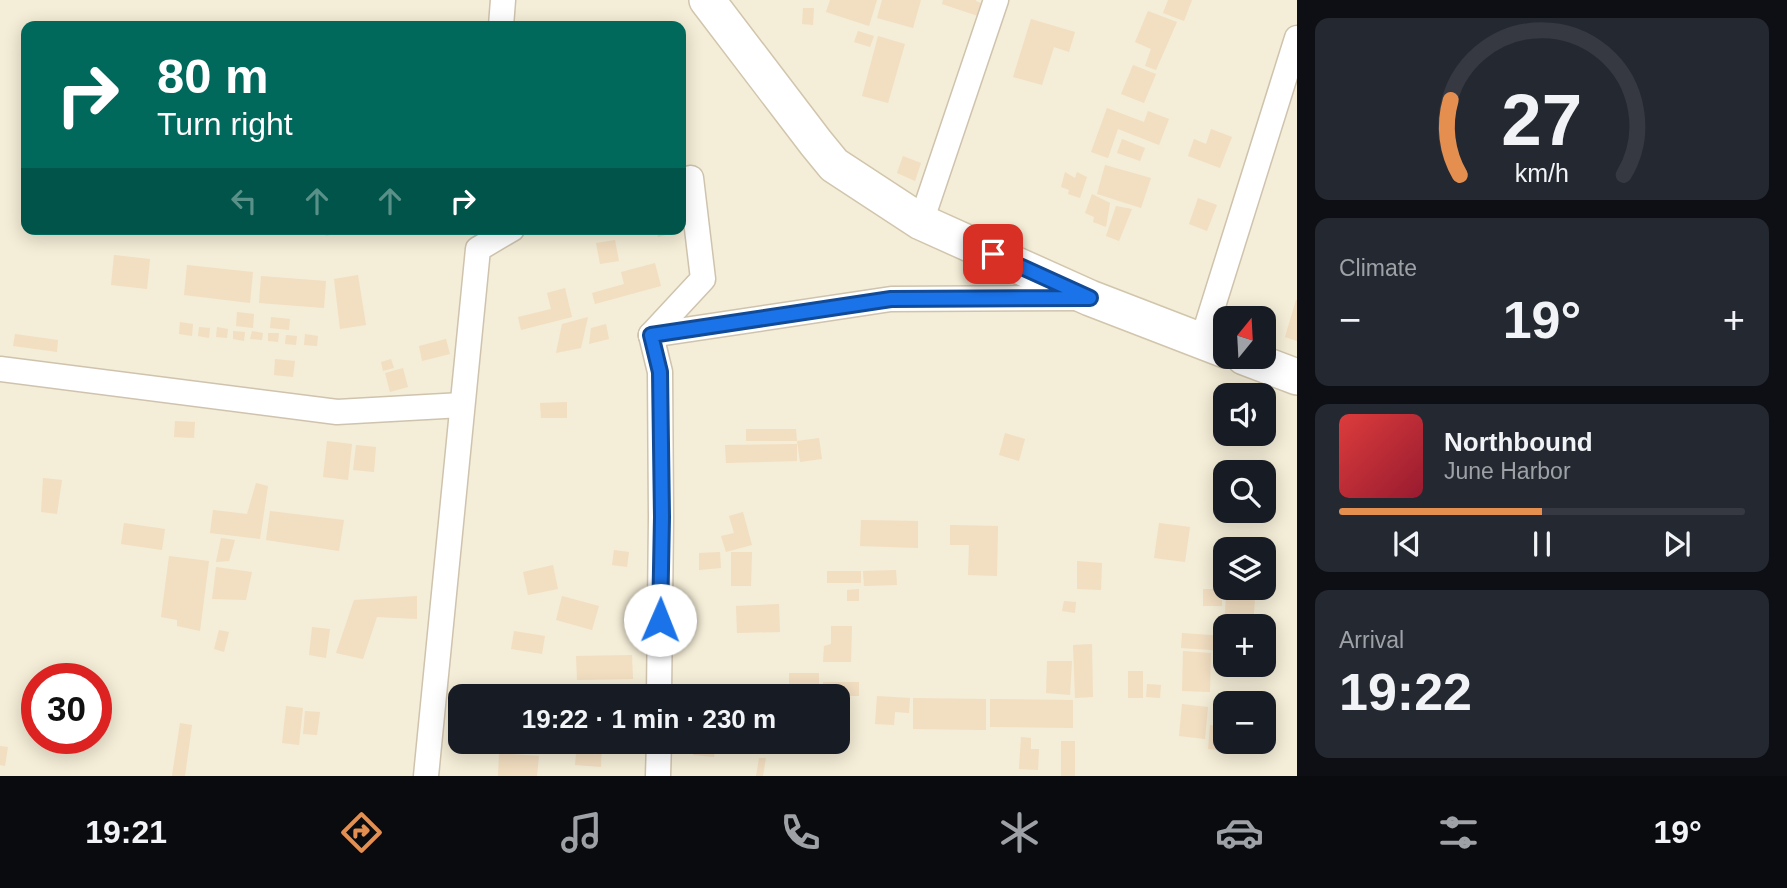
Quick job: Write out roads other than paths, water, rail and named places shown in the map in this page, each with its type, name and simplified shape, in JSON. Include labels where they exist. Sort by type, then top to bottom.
[{"type":"main road","points":[[706,0],[834,164],[921,222],[1090,298],[1213,346]]},
{"type":"main road","points":[[1276,369],[1297,377]]},
{"type":"street","points":[[501,21],[503,0]]},
{"type":"street","points":[[921,222],[996,0]]},
{"type":"street","points":[[1224,306],[1297,38]]},
{"type":"street","points":[[651,335],[703,279],[691,178],[686,179]]},
{"type":"street","points":[[426,776],[479,239]]},
{"type":"street","points":[[651,335],[891,299],[1090,298]]},
{"type":"street","points":[[651,335],[660,372],[662,517],[659,684]]},
{"type":"street","points":[[0,369],[337,412],[462,405]]},
{"type":"street","points":[[659,754],[659,776]]}]
